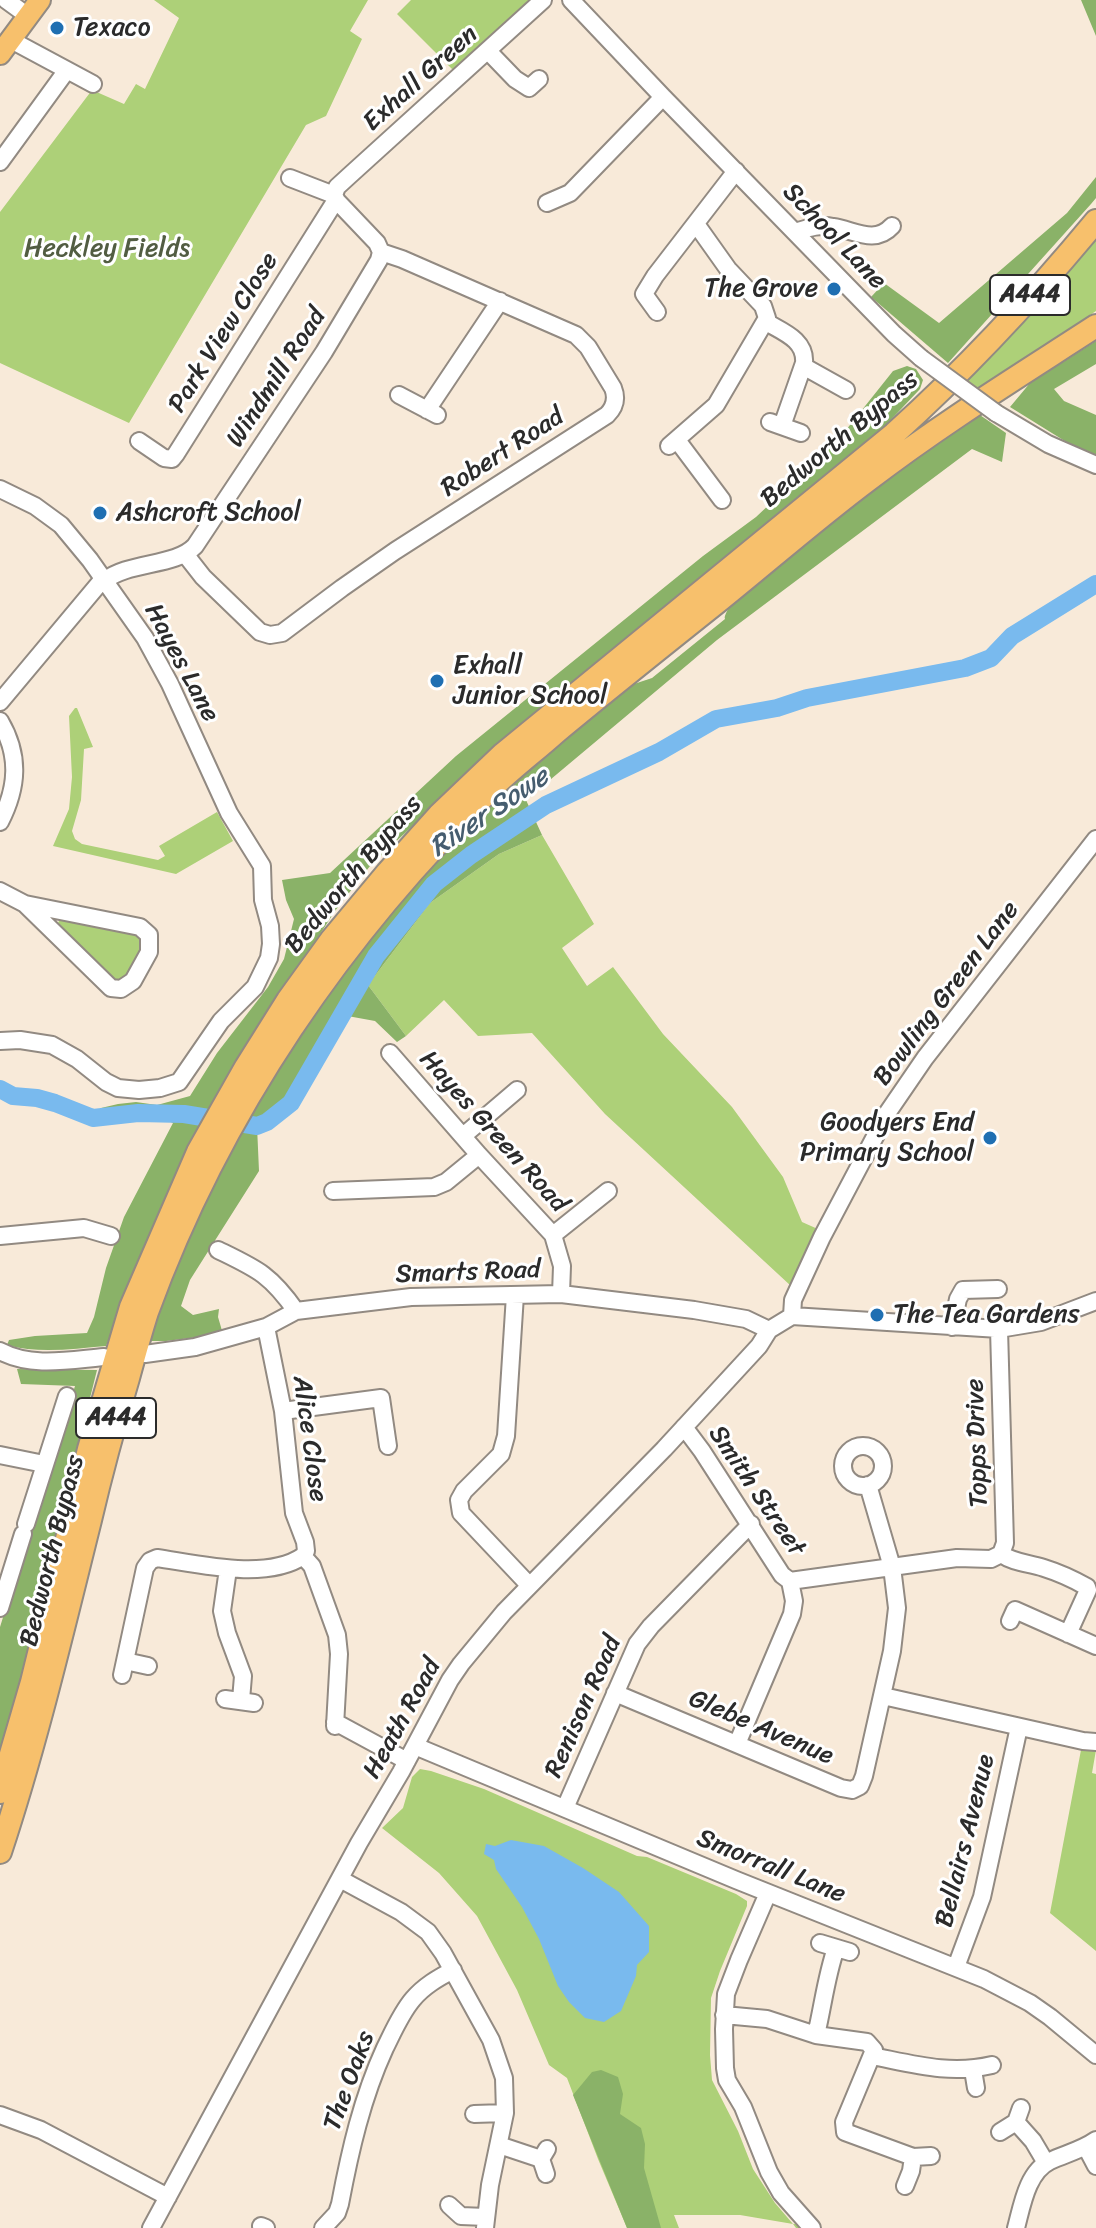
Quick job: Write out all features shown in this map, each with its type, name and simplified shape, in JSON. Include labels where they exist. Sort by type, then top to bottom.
[{"type":"highway","name":"Bedworth Bypass","points":[[0,1792],[30,1720],[40,1685],[89,1449],[131,1307],[206,1155],[254,1071],[288,1000],[332,939],[439,815],[503,754],[938,395],[1096,221]]},
{"type":"highway","name":"Bedworth Bypass","points":[[254,1071],[348,947],[429,853],[499,781],[599,696],[866,482],[933,432],[1096,326]]},
{"type":"highway","name":"Bedworth Bypass","points":[[0,1852],[22,1785],[30,1720]]},
{"type":"main road","points":[[5,47],[34,8]]},
{"type":"street","points":[[6,0],[34,8]]},
{"type":"street","name":"Exhall Green","points":[[335,198],[337,187],[543,0]]},
{"type":"street","name":"School Lane","points":[[571,0],[894,334],[921,358],[996,413],[1048,444],[1096,465]]},
{"type":"street","points":[[5,47],[67,70],[93,84]]},
{"type":"street","points":[[488,51],[515,79],[529,88],[539,79]]},
{"type":"street","points":[[0,162],[67,70]]},
{"type":"street","points":[[547,203],[570,193],[663,97]]},
{"type":"street","points":[[657,312],[644,294],[736,171]]},
{"type":"street","points":[[290,178],[335,198],[377,243],[381,252]]},
{"type":"street","name":"Park View Close","points":[[139,441],[172,459],[335,198]]},
{"type":"street","points":[[696,224],[728,269],[763,306],[767,315],[766,322],[716,405],[673,443],[724,499]]},
{"type":"street","points":[[795,232],[813,226],[831,226],[872,236],[885,233],[892,226]]},
{"type":"street","name":"Robert Road","points":[[185,554],[203,577],[260,632],[278,635],[395,551],[610,412],[615,404],[614,391],[581,339],[500,301],[381,252]]},
{"type":"street","name":"Windmill Road","points":[[185,554],[201,537],[302,386],[381,252]]},
{"type":"street","points":[[399,395],[432,413],[500,301]]},
{"type":"street","points":[[766,322],[799,343],[804,352],[803,366],[776,424],[801,433]]},
{"type":"street","points":[[803,366],[846,390]]},
{"type":"street","name":"Hayes Lane","points":[[0,489],[42,511],[61,525],[145,638],[229,813],[262,866],[263,900],[271,944],[262,975],[244,1000],[221,1021],[179,1082],[160,1088],[118,1088],[52,1045],[20,1040],[0,1041]]},
{"type":"street","points":[[0,702],[104,580],[117,572],[185,554]]},
{"type":"street","points":[[0,721],[10,741],[16,769],[12,796],[0,822]]},
{"type":"street","name":"Bowling Green Lane","points":[[792,1316],[793,1300],[822,1237],[888,1112],[945,1032],[1096,839]]},
{"type":"street","points":[[0,891],[25,904],[140,927],[149,935],[149,952],[129,985],[121,989],[111,988],[25,904]]},
{"type":"street","name":"Hayes Green Road","points":[[390,1053],[553,1235],[562,1266],[561,1294]]},
{"type":"street","points":[[463,1136],[519,1088]]},
{"type":"street","points":[[333,1192],[434,1187],[446,1182],[479,1155]]},
{"type":"street","points":[[553,1235],[609,1190]]},
{"type":"street","points":[[0,1236],[84,1228],[111,1236]]},
{"type":"street","points":[[218,1250],[284,1282],[296,1311]]},
{"type":"street","points":[[952,1327],[963,1290],[998,1289]]},
{"type":"street","name":"Smarts Road","points":[[145,1354],[195,1347],[266,1327],[296,1311],[411,1297],[561,1294],[746,1319],[769,1330]]},
{"type":"street","points":[[515,1295],[506,1436],[501,1454],[459,1500],[461,1513],[529,1585]]},
{"type":"street","points":[[769,1330],[792,1316],[999,1329],[1041,1322],[1096,1301]]},
{"type":"street","name":"Alice Close","points":[[266,1327],[283,1411],[290,1492],[305,1542],[303,1556],[312,1566],[337,1635],[339,1654],[335,1724],[411,1754]]},
{"type":"street","name":"Topps Drive","points":[[999,1329],[1005,1543],[1001,1554]]},
{"type":"street","name":"Heath Road","points":[[151,2228],[340,1879],[461,1664],[485,1632],[684,1427],[759,1346],[769,1330]]},
{"type":"street","points":[[0,1351],[10,1357],[42,1362],[104,1357]]},
{"type":"street","points":[[0,1608],[7,1563],[24,1529],[67,1396]]},
{"type":"street","points":[[283,1411],[381,1398],[388,1446]]},
{"type":"street","name":"Smith Street","points":[[684,1427],[782,1575],[790,1581]]},
{"type":"street","points":[[0,1455],[44,1464]]},
{"type":"street","name":"Glebe Avenue","points":[[615,1693],[841,1788],[852,1790],[863,1782],[883,1696],[897,1608],[892,1567],[868,1485]]},
{"type":"street","name":"Renison Road","points":[[565,1808],[629,1659],[644,1634],[751,1524]]},
{"type":"street","points":[[737,1744],[792,1614],[794,1601],[790,1581],[957,1558],[991,1559],[1001,1554],[1011,1560],[1065,1575],[1087,1587],[1068,1634]]},
{"type":"street","points":[[148,1666],[123,1668],[147,1563],[157,1558],[228,1569],[258,1569],[296,1561],[303,1556]]},
{"type":"street","points":[[228,1569],[222,1611],[243,1676],[240,1701]]},
{"type":"street","points":[[1010,1621],[1015,1610],[1096,1646]]},
{"type":"street","points":[[883,1696],[1096,1742]]},
{"type":"street","name":"Bellairs Avenue","points":[[956,1967],[982,1897],[1019,1727]]},
{"type":"street","name":"Smorrall Lane","points":[[411,1754],[565,1808],[956,1967],[1030,2003],[1096,2055]]},
{"type":"street","points":[[340,1879],[418,1923],[436,1943],[491,2040],[499,2061],[504,2078],[505,2113],[490,2185],[486,2222],[461,2216],[445,2203]]},
{"type":"street","points":[[768,1893],[726,1994],[727,2080],[743,2107],[769,2172],[781,2193],[812,2228]]},
{"type":"street","points":[[816,2035],[835,1948]]},
{"type":"street","name":"The Oaks","points":[[323,2228],[337,2213],[355,2133],[368,2092],[395,2028],[412,2001],[428,1984],[453,1970]]},
{"type":"street","points":[[724,2015],[767,2019],[816,2035],[867,2042],[874,2050],[843,2128],[848,2134],[913,2157],[931,2156]]},
{"type":"street","points":[[872,2056],[947,2070],[973,2070],[992,2065]]},
{"type":"street","points":[[973,2070],[976,2088]]},
{"type":"street","points":[[472,2112],[505,2113]]},
{"type":"street","points":[[0,2115],[41,2130],[168,2197]]},
{"type":"street","points":[[1000,2132],[1018,2115],[1046,2163]]},
{"type":"street","points":[[1016,2228],[1033,2178],[1046,2163],[1091,2144],[1096,2166]]},
{"type":"street","points":[[499,2145],[545,2160]]},
{"type":"street","points":[[905,2186],[913,2157]]},
{"type":"green space","name":"Heckley Fields","points":[[154,0],[368,0],[350,31],[362,39],[326,116],[306,125],[129,423],[0,363],[0,212],[92,90],[124,104],[136,84],[145,89],[179,18]]},
{"type":"green space","points":[[411,0],[533,0],[454,71],[397,14]]},
{"type":"green space","points":[[1081,0],[1096,0],[1096,36]]},
{"type":"green space","points":[[1096,177],[1096,198],[948,363],[871,297],[884,283],[939,323],[1067,213]]},
{"type":"green space","points":[[1096,235],[1096,311],[977,391],[962,380]]},
{"type":"green space","points":[[1096,341],[1096,364],[1054,389],[1064,401],[1096,415],[1096,455],[1068,443],[1010,407],[1030,383]]},
{"type":"green space","points":[[907,366],[916,369],[923,380],[920,389],[867,445],[437,803],[370,866],[335,911],[232,1070],[179,1168],[106,1346],[43,1350],[7,1345],[9,1340],[35,1336],[87,1333],[124,1217],[173,1123],[146,1116],[102,1123],[95,1113],[101,1108],[118,1104],[136,1102],[157,1105],[190,1096],[217,1053],[268,987],[284,959],[294,919],[282,880],[330,873],[456,756],[703,556],[756,517],[838,440],[893,371]]},
{"type":"green space","points":[[977,413],[1006,433],[1002,462],[972,449],[717,640],[526,800],[542,835],[499,854],[430,903],[368,985],[406,1036],[397,1042],[375,1021],[342,1015],[291,1103],[257,1126],[259,1171],[190,1280],[181,1306],[193,1315],[219,1309],[223,1334],[150,1341],[173,1267],[234,1141],[286,1053],[356,951],[406,888],[519,770],[631,685],[652,678],[725,619],[734,601],[794,546]]},
{"type":"green space","points":[[75,708],[93,747],[84,749],[81,800],[72,831],[75,839],[82,844],[158,860],[165,856],[159,846],[217,812],[233,841],[176,874],[53,846],[69,809],[72,777],[69,716]]},
{"type":"green space","points":[[542,835],[594,924],[562,948],[587,986],[613,967],[663,1034],[732,1107],[783,1177],[802,1222],[820,1230],[791,1286],[605,1114],[532,1033],[478,1036],[444,1000],[406,1036],[368,985],[430,903],[499,854]]},
{"type":"green space","points":[[60,919],[131,929],[145,940],[129,979],[113,983],[57,925]]},
{"type":"green space","points":[[17,1369],[97,1370],[40,1608],[0,1748],[0,1627],[75,1386],[21,1384]]},
{"type":"green space","points":[[1081,1750],[1096,1750],[1092,1773],[1096,1774],[1096,1951],[1050,1913]]},
{"type":"green space","points":[[420,1769],[484,1789],[747,1901],[711,1998],[712,2080],[753,2169],[793,2224],[740,2215],[674,2215],[679,2228],[627,2228],[567,2078],[549,2065],[517,1990],[477,1916],[439,1873],[382,1828],[403,1808],[412,1777]]},
{"type":"green space","points":[[601,2070],[618,2077],[623,2094],[620,2114],[641,2128],[645,2144],[644,2168],[661,2228],[627,2228],[573,2095],[592,2072]]},
{"type":"green space","points":[[801,2223],[806,2228],[796,2228],[793,2224]]},
{"type":"water","points":[[511,1840],[544,1846],[583,1868],[619,1892],[649,1926],[649,1952],[637,1965],[636,1976],[621,2011],[604,2022],[585,2018],[569,2002],[558,1986],[522,1907],[496,1869],[494,1860],[484,1854],[486,1844],[495,1846]]},
{"type":"waterway","name":"River Sowe","points":[[0,1089],[13,1096],[55,1103],[93,1118],[138,1113],[184,1114],[257,1126],[267,1122],[291,1103],[376,956],[434,884],[546,805],[659,752],[716,719],[965,668],[991,658],[1012,636],[1096,584]]},
{"type":"place","name":"Texaco","points":[[57,28]]},
{"type":"place","name":"The Grove","points":[[834,289]]},
{"type":"place","name":"Ashcroft School","points":[[100,513]]},
{"type":"place","name":"Exhall Junior School","points":[[437,681]]},
{"type":"place","name":"Goodyers End Primary School","points":[[990,1138]]},
{"type":"place","name":"The Tea Gardens","points":[[877,1315]]}]
